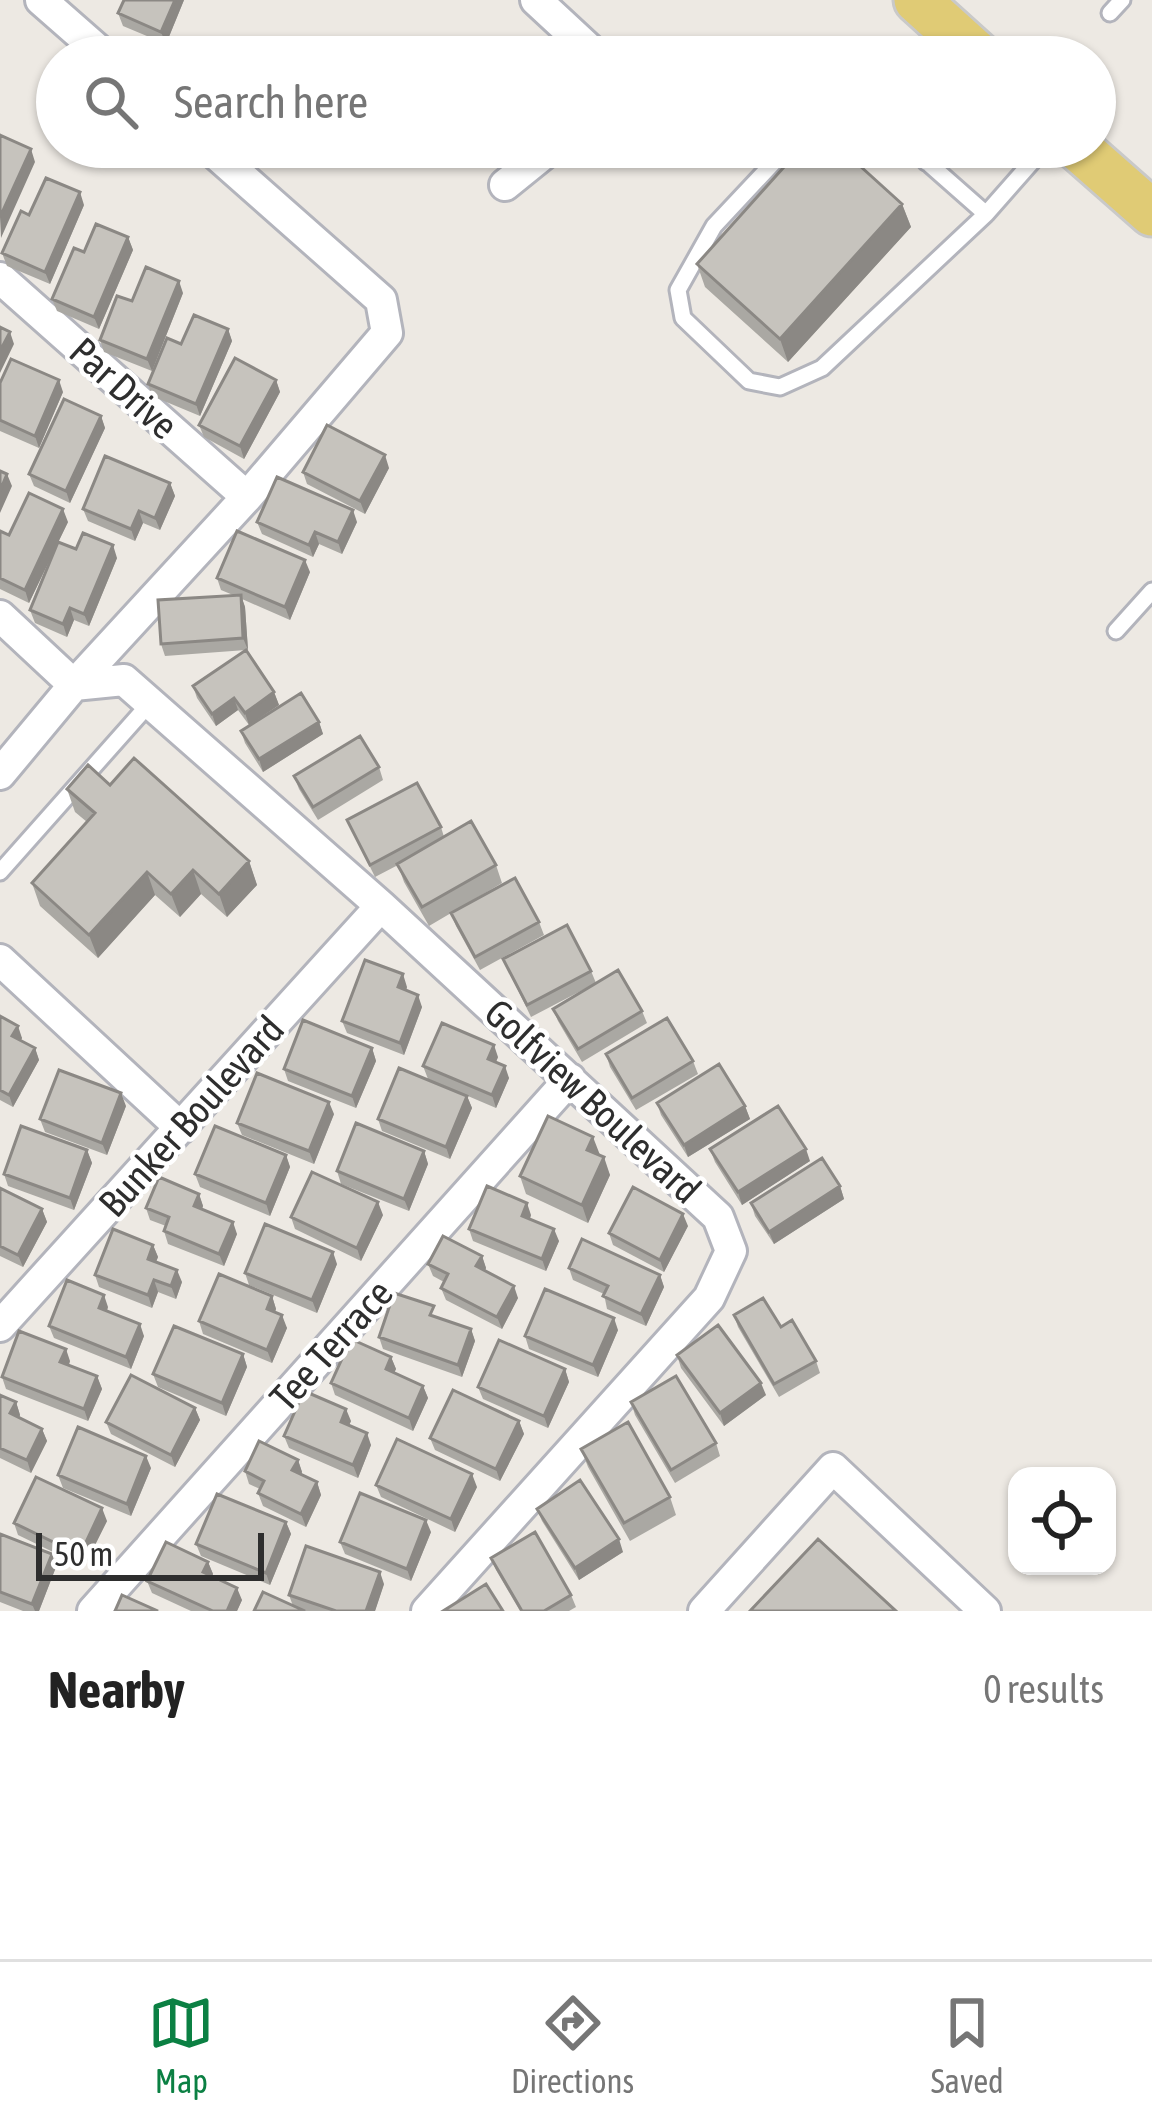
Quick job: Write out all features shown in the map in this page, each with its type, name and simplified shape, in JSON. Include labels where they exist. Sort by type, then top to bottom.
[{"type":"main road","points":[[917,0],[957,36]]},
{"type":"main road","points":[[1101,168],[1152,213]]},
{"type":"street","points":[[41,0],[82,36]]},
{"type":"street","points":[[536,0],[575,36]]},
{"type":"street","points":[[0,774],[387,333],[381,300],[232,168]]},
{"type":"street","points":[[505,184],[526,168]]},
{"type":"street","name":"Par Drive","points":[[0,278],[247,497]]},
{"type":"street","points":[[0,616],[74,685]]},
{"type":"street","name":"Golfview Boulevard","points":[[74,685],[124,680],[382,906],[718,1216],[731,1251],[709,1298],[427,1611]]},
{"type":"street","name":"Bunker Boulevard","points":[[0,1326],[382,906]]},
{"type":"street","points":[[0,961],[181,1128]]},
{"type":"street","name":"Tee Terrace","points":[[93,1611],[570,1079]]},
{"type":"street","points":[[704,1611],[832,1468],[985,1611]]},
{"type":"lane","points":[[768,168],[714,226],[678,290],[683,317],[749,381],[780,387],[822,368],[986,214],[1027,168]]},
{"type":"lane","points":[[933,168],[986,214]]},
{"type":"lane","points":[[1116,631],[1152,591]]},
{"type":"lane","points":[[0,872],[150,703]]},
{"type":"building","points":[[124,0],[175,0],[161,32],[118,13]]},
{"type":"building","points":[[0,135],[31,149],[0,217]]},
{"type":"building","points":[[783,168],[862,168],[902,204],[780,339],[697,264]]},
{"type":"building","points":[[46,178],[80,192],[45,272],[2,253],[21,211],[29,215]]},
{"type":"building","points":[[96,224],[128,237],[94,317],[52,299],[74,248],[84,252]]},
{"type":"building","points":[[146,267],[179,281],[147,359],[100,340],[117,296],[132,301]]},
{"type":"building","points":[[194,315],[228,329],[196,404],[148,384],[167,338],[181,344]]},
{"type":"building","points":[[0,327],[10,332],[0,351]]},
{"type":"building","points":[[235,358],[276,380],[240,446],[199,425]]},
{"type":"building","points":[[11,359],[59,380],[35,436],[0,420],[0,383]]},
{"type":"building","points":[[64,399],[101,416],[66,491],[29,474]]},
{"type":"building","points":[[327,425],[385,455],[360,501],[303,472]]},
{"type":"building","points":[[105,456],[170,483],[155,518],[139,511],[131,529],[83,509]]},
{"type":"building","points":[[277,477],[353,510],[338,542],[315,532],[309,545],[257,522]]},
{"type":"building","points":[[29,493],[63,509],[25,590],[0,578],[0,531],[9,535]]},
{"type":"building","points":[[237,531],[305,560],[285,607],[217,578]]},
{"type":"building","points":[[83,533],[113,545],[84,614],[70,608],[63,624],[30,610],[58,542],[76,549]]},
{"type":"building","points":[[241,595],[243,638],[161,644],[158,600]]},
{"type":"building","points":[[246,650],[274,692],[245,713],[234,698],[212,714],[193,686]]},
{"type":"building","points":[[301,693],[319,722],[259,759],[241,731]]},
{"type":"building","points":[[360,736],[379,767],[313,807],[294,776]]},
{"type":"building","points":[[134,758],[249,861],[219,894],[193,870],[171,894],[147,872],[89,935],[32,883],[95,813],[67,789],[88,765],[110,785]]},
{"type":"building","points":[[417,783],[441,827],[370,865],[347,820]]},
{"type":"building","points":[[471,821],[496,865],[422,907],[397,864]]},
{"type":"building","points":[[515,878],[539,922],[475,957],[451,913]]},
{"type":"building","points":[[567,925],[591,971],[527,1005],[503,959]]},
{"type":"building","points":[[365,960],[403,974],[398,987],[418,995],[400,1043],[342,1021]]},
{"type":"building","points":[[618,970],[642,1011],[578,1049],[553,1009]]},
{"type":"building","points":[[0,1016],[18,1026],[12,1036],[35,1048],[9,1095],[0,1090]]},
{"type":"building","points":[[667,1018],[693,1061],[632,1098],[606,1054]]},
{"type":"building","points":[[303,1020],[372,1048],[352,1096],[284,1069]]},
{"type":"building","points":[[442,1023],[494,1045],[488,1059],[505,1066],[492,1095],[423,1066]]},
{"type":"building","points":[[719,1064],[745,1106],[684,1145],[657,1103]]},
{"type":"building","points":[[399,1068],[467,1096],[446,1147],[378,1119]]},
{"type":"building","points":[[59,1070],[121,1093],[102,1143],[40,1119]]},
{"type":"building","points":[[257,1073],[329,1102],[309,1151],[237,1123]]},
{"type":"building","points":[[778,1106],[806,1149],[738,1192],[710,1149]]},
{"type":"building","points":[[548,1116],[593,1137],[587,1150],[604,1157],[582,1205],[520,1176]]},
{"type":"building","points":[[356,1123],[424,1151],[404,1199],[337,1171]]},
{"type":"building","points":[[21,1126],[87,1150],[70,1198],[4,1174]]},
{"type":"building","points":[[215,1126],[286,1155],[266,1203],[195,1174]]},
{"type":"building","points":[[822,1158],[840,1186],[769,1232],[751,1203]]},
{"type":"building","points":[[312,1172],[378,1202],[357,1248],[291,1217]]},
{"type":"building","points":[[159,1177],[199,1194],[194,1206],[233,1222],[219,1254],[164,1231],[169,1217],[146,1208]]},
{"type":"building","points":[[487,1186],[527,1203],[522,1216],[554,1229],[542,1259],[469,1229]]},
{"type":"building","points":[[633,1187],[683,1214],[660,1260],[609,1233]]},
{"type":"building","points":[[0,1188],[42,1209],[18,1255],[0,1246]]},
{"type":"building","points":[[265,1224],[333,1252],[312,1300],[245,1273]]},
{"type":"building","points":[[113,1229],[153,1245],[148,1259],[177,1270],[171,1286],[154,1280],[148,1295],[95,1275]]},
{"type":"building","points":[[443,1236],[482,1256],[476,1266],[514,1286],[497,1317],[441,1288],[448,1274],[428,1264]]},
{"type":"building","points":[[582,1239],[660,1275],[641,1314],[603,1296],[608,1286],[569,1268]]},
{"type":"building","points":[[219,1274],[272,1296],[267,1309],[282,1315],[267,1350],[199,1321]]},
{"type":"building","points":[[67,1280],[104,1295],[99,1308],[140,1324],[126,1357],[49,1326]]},
{"type":"building","points":[[545,1289],[614,1318],[593,1365],[525,1336]]},
{"type":"building","points":[[394,1293],[434,1306],[430,1315],[471,1329],[458,1365],[379,1337]]},
{"type":"building","points":[[763,1298],[781,1327],[792,1320],[816,1361],[774,1384],[734,1315]]},
{"type":"building","points":[[718,1325],[761,1383],[720,1413],[677,1355]]},
{"type":"building","points":[[174,1326],[243,1354],[222,1403],[153,1374]]},
{"type":"building","points":[[19,1331],[66,1349],[60,1362],[97,1376],[84,1409],[2,1377]]},
{"type":"building","points":[[351,1339],[391,1357],[386,1369],[423,1386],[409,1418],[331,1383]]},
{"type":"building","points":[[499,1340],[565,1369],[544,1416],[478,1387]]},
{"type":"building","points":[[131,1375],[195,1408],[171,1455],[106,1422]]},
{"type":"building","points":[[676,1376],[716,1443],[671,1470],[631,1402]]},
{"type":"building","points":[[453,1390],[519,1421],[496,1469],[430,1438]]},
{"type":"building","points":[[304,1391],[346,1409],[341,1422],[367,1433],[353,1465],[284,1436]]},
{"type":"building","points":[[0,1395],[16,1402],[10,1413],[42,1429],[27,1460],[0,1448]]},
{"type":"building","points":[[628,1422],[670,1497],[624,1523],[581,1449]]},
{"type":"building","points":[[78,1427],[146,1456],[127,1504],[58,1475]]},
{"type":"building","points":[[397,1439],[472,1474],[451,1519],[376,1485]]},
{"type":"building","points":[[259,1441],[298,1460],[292,1470],[317,1482],[301,1514],[258,1493],[264,1481],[245,1471]]},
{"type":"building","points":[[36,1477],[102,1508],[80,1555],[14,1523]]},
{"type":"building","points":[[580,1480],[619,1539],[575,1568],[537,1509]]},
{"type":"building","points":[[360,1493],[426,1520],[407,1569],[340,1542]]},
{"type":"building","points":[[217,1494],[286,1522],[266,1573],[196,1544]]},
{"type":"building","points":[[535,1532],[571,1595],[544,1611],[522,1611],[491,1558]]},
{"type":"building","points":[[0,1534],[52,1554],[32,1604],[0,1592]]},
{"type":"building","points":[[818,1539],[896,1611],[750,1611]]},
{"type":"building","points":[[166,1542],[208,1562],[203,1572],[237,1588],[227,1611],[213,1611],[147,1581]]},
{"type":"building","points":[[306,1546],[380,1572],[366,1611],[336,1611],[289,1595]]},
{"type":"building","points":[[486,1584],[503,1611],[443,1611]]},
{"type":"building","points":[[263,1592],[305,1611],[254,1611]]},
{"type":"building","points":[[122,1595],[158,1611],[115,1611]]}]
